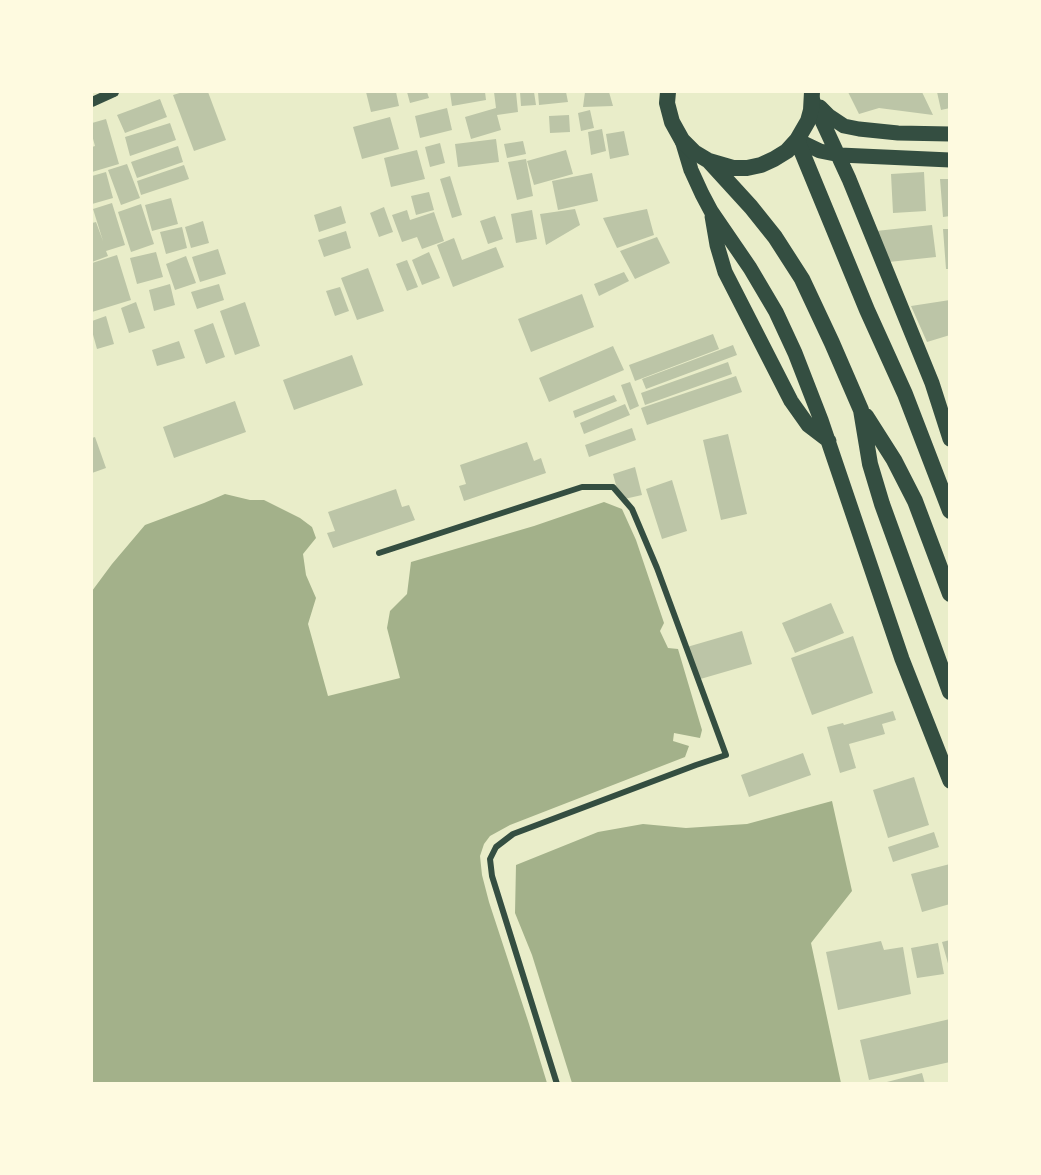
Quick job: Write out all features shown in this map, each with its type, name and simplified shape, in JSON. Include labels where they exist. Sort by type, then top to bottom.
[{"type":"highway","points":[[658,92],[682,140],[694,152],[709,161],[733,168],[761,165],[786,151],[797,140],[808,121],[812,95]]},
{"type":"highway","points":[[668,92],[672,122]]},
{"type":"highway","points":[[797,140],[867,310],[905,394],[950,511]]},
{"type":"highway","points":[[709,161],[776,237],[802,279],[861,410],[894,460],[915,501],[950,594]]},
{"type":"highway","points":[[861,410],[870,464],[882,504],[950,692]]},
{"type":"main road","points":[[812,95],[829,116],[844,126],[898,133],[950,135]]},
{"type":"main road","points":[[812,95],[840,155],[932,383],[950,439]]},
{"type":"main road","points":[[682,140],[691,170],[711,211],[750,268],[776,312],[795,353],[828,441],[902,659],[950,781]]},
{"type":"main road","points":[[797,140],[820,151],[840,155],[950,160]]},
{"type":"main road","points":[[711,211],[717,246],[728,279],[791,401],[808,425],[828,441]]},
{"type":"street","points":[[92,102],[114,92]]},
{"type":"street","points":[[379,553],[582,487],[612,487],[632,509],[657,568],[726,755],[513,834],[496,847],[490,859],[492,876],[557,1083]]},
{"type":"shaded area","points":[[225,494],[250,500],[264,500],[300,518],[312,527],[316,538],[303,554],[306,575],[316,598],[308,624],[328,696],[400,678],[387,628],[390,611],[407,594],[411,562],[534,526],[604,502],[622,509],[636,540],[664,623],[660,631],[668,648],[678,649],[702,730],[700,738],[674,733],[673,741],[689,746],[685,757],[510,825],[490,836],[484,844],[480,856],[489,902],[547,1083],[92,1083],[92,591],[145,525]]},
{"type":"shaded area","points":[[832,801],[852,891],[811,943],[841,1083],[572,1083],[532,955],[515,913],[516,865],[598,832],[643,824],[686,828],[747,824]]},
{"type":"building","points":[[183,92],[208,92],[226,140],[194,151],[173,95]]},
{"type":"building","points":[[366,92],[396,92],[399,106],[371,112]]},
{"type":"building","points":[[407,92],[427,92],[429,98],[410,103]]},
{"type":"building","points":[[450,92],[485,92],[486,100],[452,106]]},
{"type":"building","points":[[494,92],[516,92],[518,112],[497,115],[501,130],[471,139],[465,117],[496,108]]},
{"type":"building","points":[[520,92],[534,92],[536,105],[521,106]]},
{"type":"building","points":[[538,92],[566,92],[568,102],[539,105]]},
{"type":"building","points":[[585,92],[609,92],[613,106],[583,107]]},
{"type":"building","points":[[848,92],[922,92],[933,115],[879,108],[859,114]]},
{"type":"building","points":[[937,92],[950,92],[950,108],[941,110]]},
{"type":"building","points":[[160,99],[167,117],[125,133],[117,115]]},
{"type":"building","points":[[447,108],[452,130],[420,138],[415,116]]},
{"type":"building","points":[[590,110],[594,128],[581,131],[578,113]]},
{"type":"building","points":[[569,115],[570,132],[550,133],[549,116]]},
{"type":"building","points":[[390,117],[399,149],[362,159],[353,127]]},
{"type":"building","points":[[106,119],[119,164],[92,172],[92,147],[95,146],[92,123]]},
{"type":"building","points":[[170,123],[176,140],[130,156],[125,137]]},
{"type":"building","points":[[602,129],[606,151],[591,155],[588,132]]},
{"type":"building","points":[[624,131],[629,155],[610,159],[606,134]]},
{"type":"building","points":[[496,139],[499,162],[458,167],[455,144]]},
{"type":"building","points":[[523,141],[526,154],[507,158],[504,144]]},
{"type":"building","points":[[440,143],[445,163],[430,167],[425,147]]},
{"type":"building","points":[[178,146],[183,162],[137,178],[131,162]]},
{"type":"building","points":[[417,150],[425,179],[391,187],[384,158]]},
{"type":"building","points":[[566,150],[573,174],[534,185],[527,161]]},
{"type":"building","points":[[526,159],[533,196],[517,200],[508,162]]},
{"type":"building","points":[[127,164],[140,198],[121,205],[108,170]]},
{"type":"building","points":[[184,165],[189,179],[141,195],[137,181]]},
{"type":"building","points":[[106,172],[113,198],[92,204],[92,176]]},
{"type":"building","points":[[924,172],[926,211],[893,213],[891,174]]},
{"type":"building","points":[[592,173],[598,201],[558,210],[552,181]]},
{"type":"building","points":[[450,176],[462,215],[452,218],[440,179]]},
{"type":"building","points":[[940,179],[950,179],[950,216],[943,217]]},
{"type":"building","points":[[429,192],[434,210],[416,215],[411,196]]},
{"type":"building","points":[[171,198],[178,224],[152,231],[145,205]]},
{"type":"building","points":[[112,203],[125,245],[106,251],[108,256],[92,262],[92,223],[96,222],[103,241],[93,209]]},
{"type":"building","points":[[141,204],[154,244],[131,252],[118,212]]},
{"type":"building","points":[[341,206],[346,223],[319,232],[314,215]]},
{"type":"building","points":[[384,207],[393,232],[379,237],[370,213]]},
{"type":"building","points":[[575,209],[580,225],[546,245],[540,214]]},
{"type":"building","points":[[647,209],[654,235],[617,248],[603,218]]},
{"type":"building","points":[[407,210],[410,220],[434,212],[444,241],[422,249],[417,237],[402,242],[392,215]]},
{"type":"building","points":[[532,210],[537,239],[516,243],[511,214]]},
{"type":"building","points":[[495,216],[503,239],[488,244],[480,221]]},
{"type":"building","points":[[203,221],[209,243],[191,248],[185,227]]},
{"type":"building","points":[[932,225],[936,257],[879,263],[876,231]]},
{"type":"building","points":[[182,227],[187,248],[166,254],[160,232]]},
{"type":"building","points":[[943,229],[950,229],[950,269],[946,269]]},
{"type":"building","points":[[346,231],[351,248],[324,257],[318,240]]},
{"type":"building","points":[[657,237],[670,263],[635,279],[620,251]]},
{"type":"building","points":[[454,238],[462,260],[496,247],[504,267],[453,287],[437,245]]},
{"type":"building","points":[[218,249],[226,274],[200,282],[192,257]]},
{"type":"building","points":[[156,252],[163,277],[137,284],[130,258]]},
{"type":"building","points":[[429,252],[440,278],[422,285],[412,260]]},
{"type":"building","points":[[117,255],[131,300],[92,312],[92,263]]},
{"type":"building","points":[[186,256],[196,283],[175,290],[166,264]]},
{"type":"building","points":[[407,260],[418,287],[407,291],[396,264]]},
{"type":"building","points":[[368,268],[384,311],[357,320],[341,278]]},
{"type":"building","points":[[624,272],[629,281],[599,296],[594,284]]},
{"type":"building","points":[[170,284],[175,305],[154,311],[149,290]]},
{"type":"building","points":[[219,284],[224,300],[197,309],[191,292]]},
{"type":"building","points":[[340,287],[349,311],[335,316],[326,291]]},
{"type":"building","points":[[582,294],[594,327],[531,352],[518,319]]},
{"type":"building","points":[[950,300],[950,335],[927,342],[911,306]]},
{"type":"building","points":[[136,302],[145,328],[129,333],[121,308]]},
{"type":"building","points":[[245,302],[260,346],[235,355],[220,311]]},
{"type":"building","points":[[106,316],[114,344],[97,349],[92,321]]},
{"type":"building","points":[[213,323],[225,357],[206,364],[194,330]]},
{"type":"building","points":[[713,334],[719,349],[635,381],[629,365]]},
{"type":"building","points":[[179,341],[185,358],[157,366],[152,350]]},
{"type":"building","points":[[733,345],[737,355],[646,389],[642,379]]},
{"type":"building","points":[[613,346],[624,370],[549,402],[539,378]]},
{"type":"building","points":[[352,355],[363,385],[294,410],[283,380]]},
{"type":"building","points":[[728,362],[732,374],[645,405],[641,393]]},
{"type":"building","points":[[736,376],[742,392],[647,425],[641,408]]},
{"type":"building","points":[[630,382],[639,406],[630,410],[621,385]]},
{"type":"building","points":[[614,395],[617,401],[575,418],[573,411]]},
{"type":"building","points":[[235,401],[246,432],[174,458],[163,427]]},
{"type":"building","points":[[625,404],[630,415],[584,434],[580,423]]},
{"type":"building","points":[[632,428],[636,440],[589,457],[585,445]]},
{"type":"building","points":[[728,434],[747,514],[721,520],[703,440]]},
{"type":"building","points":[[95,437],[106,468],[92,473],[92,438]]},
{"type":"building","points":[[527,442],[534,461],[541,458],[546,473],[464,501],[459,486],[466,484],[460,465]]},
{"type":"building","points":[[635,467],[642,495],[620,500],[613,474]]},
{"type":"building","points":[[672,480],[687,531],[662,539],[646,489]]},
{"type":"building","points":[[396,489],[402,507],[409,505],[415,520],[333,548],[327,533],[335,531],[328,512]]},
{"type":"building","points":[[831,603],[844,633],[795,653],[782,623]]},
{"type":"building","points":[[742,631],[752,664],[697,680],[687,647]]},
{"type":"building","points":[[853,636],[873,693],[812,715],[791,658]]},
{"type":"building","points":[[893,711],[896,720],[882,724],[885,734],[849,744],[856,768],[840,773],[827,727],[843,723],[844,725]]},
{"type":"building","points":[[803,753],[811,775],[749,797],[741,775]]},
{"type":"building","points":[[914,777],[929,825],[888,838],[873,790]]},
{"type":"building","points":[[934,832],[939,847],[893,862],[888,847]]},
{"type":"building","points":[[950,864],[950,904],[922,912],[911,874]]},
{"type":"building","points":[[950,940],[950,967],[949,967],[942,942]]},
{"type":"building","points":[[881,941],[884,950],[903,947],[911,994],[838,1010],[826,952]]},
{"type":"building","points":[[938,943],[944,974],[917,978],[911,948]]},
{"type":"building","points":[[950,1019],[950,1062],[869,1080],[860,1040]]},
{"type":"building","points":[[922,1073],[925,1084],[883,1084],[883,1083]]}]
